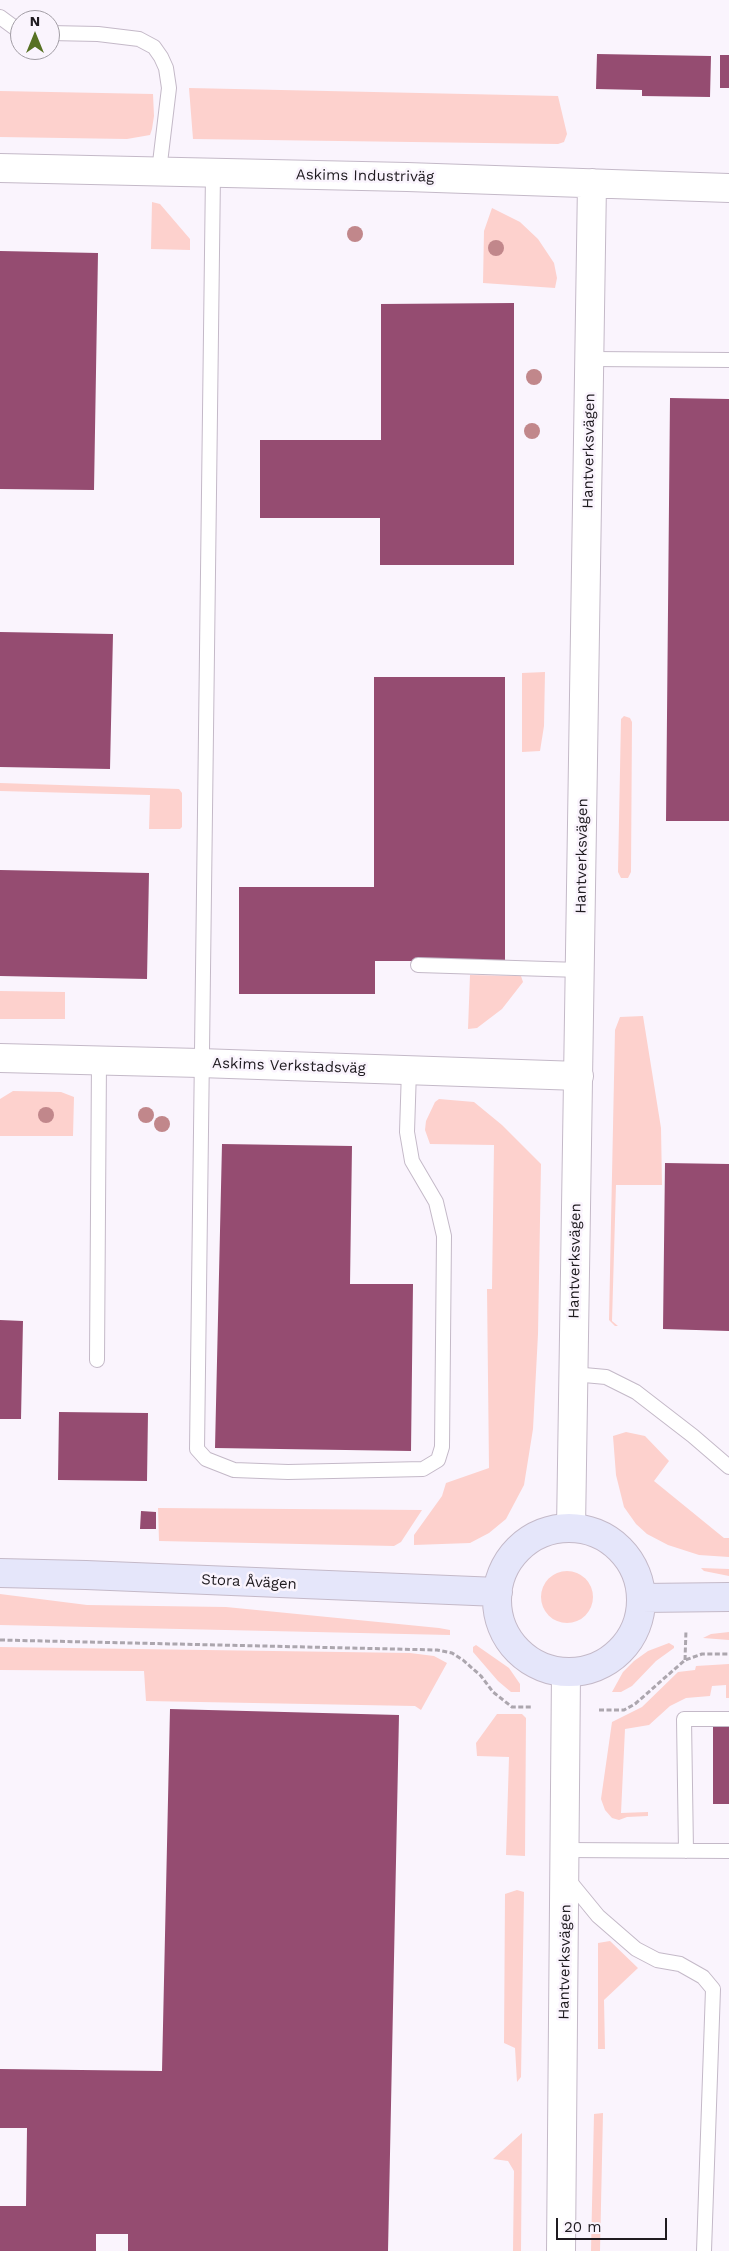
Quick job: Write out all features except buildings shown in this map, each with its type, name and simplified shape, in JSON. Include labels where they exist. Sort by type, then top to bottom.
[{"type":"street","name":"Askims Industriväg","points":[[0,168],[729,188]]},
{"type":"street","name":"Hantverksvägen","points":[[571,1528],[591,360],[592,183]]},
{"type":"street","name":"Askims Verkstadsväg","points":[[0,1058],[579,1076]]},
{"type":"street","points":[[571,1528],[592,1532],[612,1542],[627,1557],[638,1576],[642,1598],[638,1621],[628,1642],[611,1659],[590,1670],[566,1672],[543,1668],[523,1655],[507,1637],[499,1616],[498,1592],[503,1572],[514,1554],[537,1537],[550,1531],[571,1528]]},
{"type":"street","name":"Stora Åvägen","points":[[0,1573],[498,1592]]},
{"type":"street","points":[[642,1598],[729,1597]]},
{"type":"street","name":"Hantverksvägen","points":[[562,2251],[566,1672]]},
{"type":"lane","points":[[60,33],[98,34],[139,39],[154,47],[166,68],[169,88],[159,172]]},
{"type":"lane","points":[[213,173],[200,1063],[197,1449],[206,1458],[234,1470],[288,1472],[423,1469],[438,1460],[442,1447],[444,1236],[436,1202],[412,1161],[407,1132],[409,1070]]},
{"type":"lane","points":[[591,360],[729,360]]},
{"type":"lane","points":[[418,964],[580,970]]},
{"type":"lane","points":[[97,1360],[99,1060]]},
{"type":"lane","points":[[573,1374],[606,1377],[636,1392],[694,1436],[729,1467]]},
{"type":"lane","points":[[686,1851],[684,1719],[729,1720]]},
{"type":"lane","points":[[566,1850],[729,1851]]},
{"type":"lane","points":[[566,1877],[598,1916],[636,1949],[658,1960],[680,1964],[703,1977],[713,1989],[704,2251]]},
{"type":"path","points":[[0,1640],[437,1650],[452,1653],[463,1660],[481,1676],[493,1692],[512,1707],[567,1709],[624,1710],[635,1704],[685,1660],[702,1654],[729,1654]]},
{"type":"shaded area","points":[[189,88],[558,96],[567,134],[564,142],[558,144],[193,139]]},
{"type":"shaded area","points":[[0,91],[153,94],[154,116],[152,129],[150,135],[127,139],[0,137]]},
{"type":"shaded area","points":[[152,202],[160,204],[190,239],[190,250],[151,249]]},
{"type":"shaded area","points":[[492,208],[520,222],[538,239],[554,263],[557,278],[555,288],[483,283],[484,231]]},
{"type":"shaded area","points":[[545,672],[544,726],[540,751],[522,752],[522,673]]},
{"type":"shaded area","points":[[624,716],[630,718],[632,722],[631,872],[628,878],[621,878],[618,872],[621,719]]},
{"type":"shaded area","points":[[0,783],[179,789],[182,793],[182,827],[180,829],[149,829],[150,795],[0,791]]},
{"type":"shaded area","points":[[470,975],[521,976],[523,982],[502,1009],[477,1028],[468,1029]]},
{"type":"shaded area","points":[[0,991],[65,992],[65,1019],[0,1019]]},
{"type":"shaded area","points":[[643,1016],[661,1128],[662,1185],[616,1185],[612,1321],[618,1326],[615,1326],[609,1320],[615,1030],[620,1017]]},
{"type":"shaded area","points":[[13,1091],[61,1092],[74,1097],[73,1136],[0,1136],[0,1099]]},
{"type":"shaded area","points":[[439,1099],[474,1102],[502,1125],[541,1164],[538,1334],[533,1429],[524,1485],[506,1519],[489,1533],[470,1543],[414,1545],[414,1535],[442,1496],[446,1483],[489,1468],[487,1289],[492,1289],[494,1145],[430,1144],[425,1130],[426,1121],[435,1102]]},
{"type":"shaded area","points":[[626,1432],[645,1436],[669,1461],[654,1481],[724,1538],[729,1538],[729,1557],[699,1555],[668,1545],[647,1534],[636,1524],[624,1507],[616,1475],[613,1436]]},
{"type":"shaded area","points":[[158,1508],[422,1510],[401,1542],[394,1546],[159,1541]]},
{"type":"shaded area","points":[[701,1568],[729,1569],[729,1576],[704,1571]]},
{"type":"shaded area","points":[[562,1571],[572,1571],[586,1578],[593,1592],[593,1602],[586,1616],[572,1623],[562,1623],[552,1619],[545,1612],[541,1602],[541,1592],[545,1582],[552,1575]]},
{"type":"shaded area","points":[[0,1594],[87,1605],[226,1607],[439,1628],[450,1630],[450,1635],[0,1625]]},
{"type":"shaded area","points":[[729,1632],[729,1640],[703,1638],[711,1634]]},
{"type":"shaded area","points":[[669,1643],[674,1648],[656,1661],[632,1686],[621,1692],[612,1692],[623,1672],[634,1661],[648,1651]]},
{"type":"shaded area","points":[[476,1645],[509,1668],[520,1684],[520,1692],[511,1692],[498,1681],[473,1652],[473,1647]]},
{"type":"shaded area","points":[[0,1647],[410,1653],[434,1656],[447,1663],[421,1710],[415,1706],[146,1701],[144,1671],[0,1670]]},
{"type":"shaded area","points":[[729,1664],[729,1698],[726,1698],[726,1685],[712,1686],[710,1696],[686,1698],[670,1706],[649,1725],[625,1729],[621,1813],[648,1812],[648,1816],[627,1817],[619,1820],[612,1818],[605,1810],[601,1799],[612,1722],[642,1707],[678,1672],[695,1670],[696,1666]]},
{"type":"shaded area","points":[[497,1714],[522,1714],[526,1718],[525,1856],[506,1855],[509,1757],[477,1756],[476,1743]]},
{"type":"shaded area","points":[[517,1890],[524,1892],[521,2077],[517,2082],[515,2048],[504,2043],[505,1894]]},
{"type":"shaded area","points":[[610,1941],[638,1968],[604,2000],[605,2049],[598,2049],[598,1943]]},
{"type":"shaded area","points":[[603,2113],[600,2251],[591,2251],[594,2114]]},
{"type":"shaded area","points":[[522,2133],[521,2251],[513,2251],[514,2171],[508,2161],[493,2159]]}]
